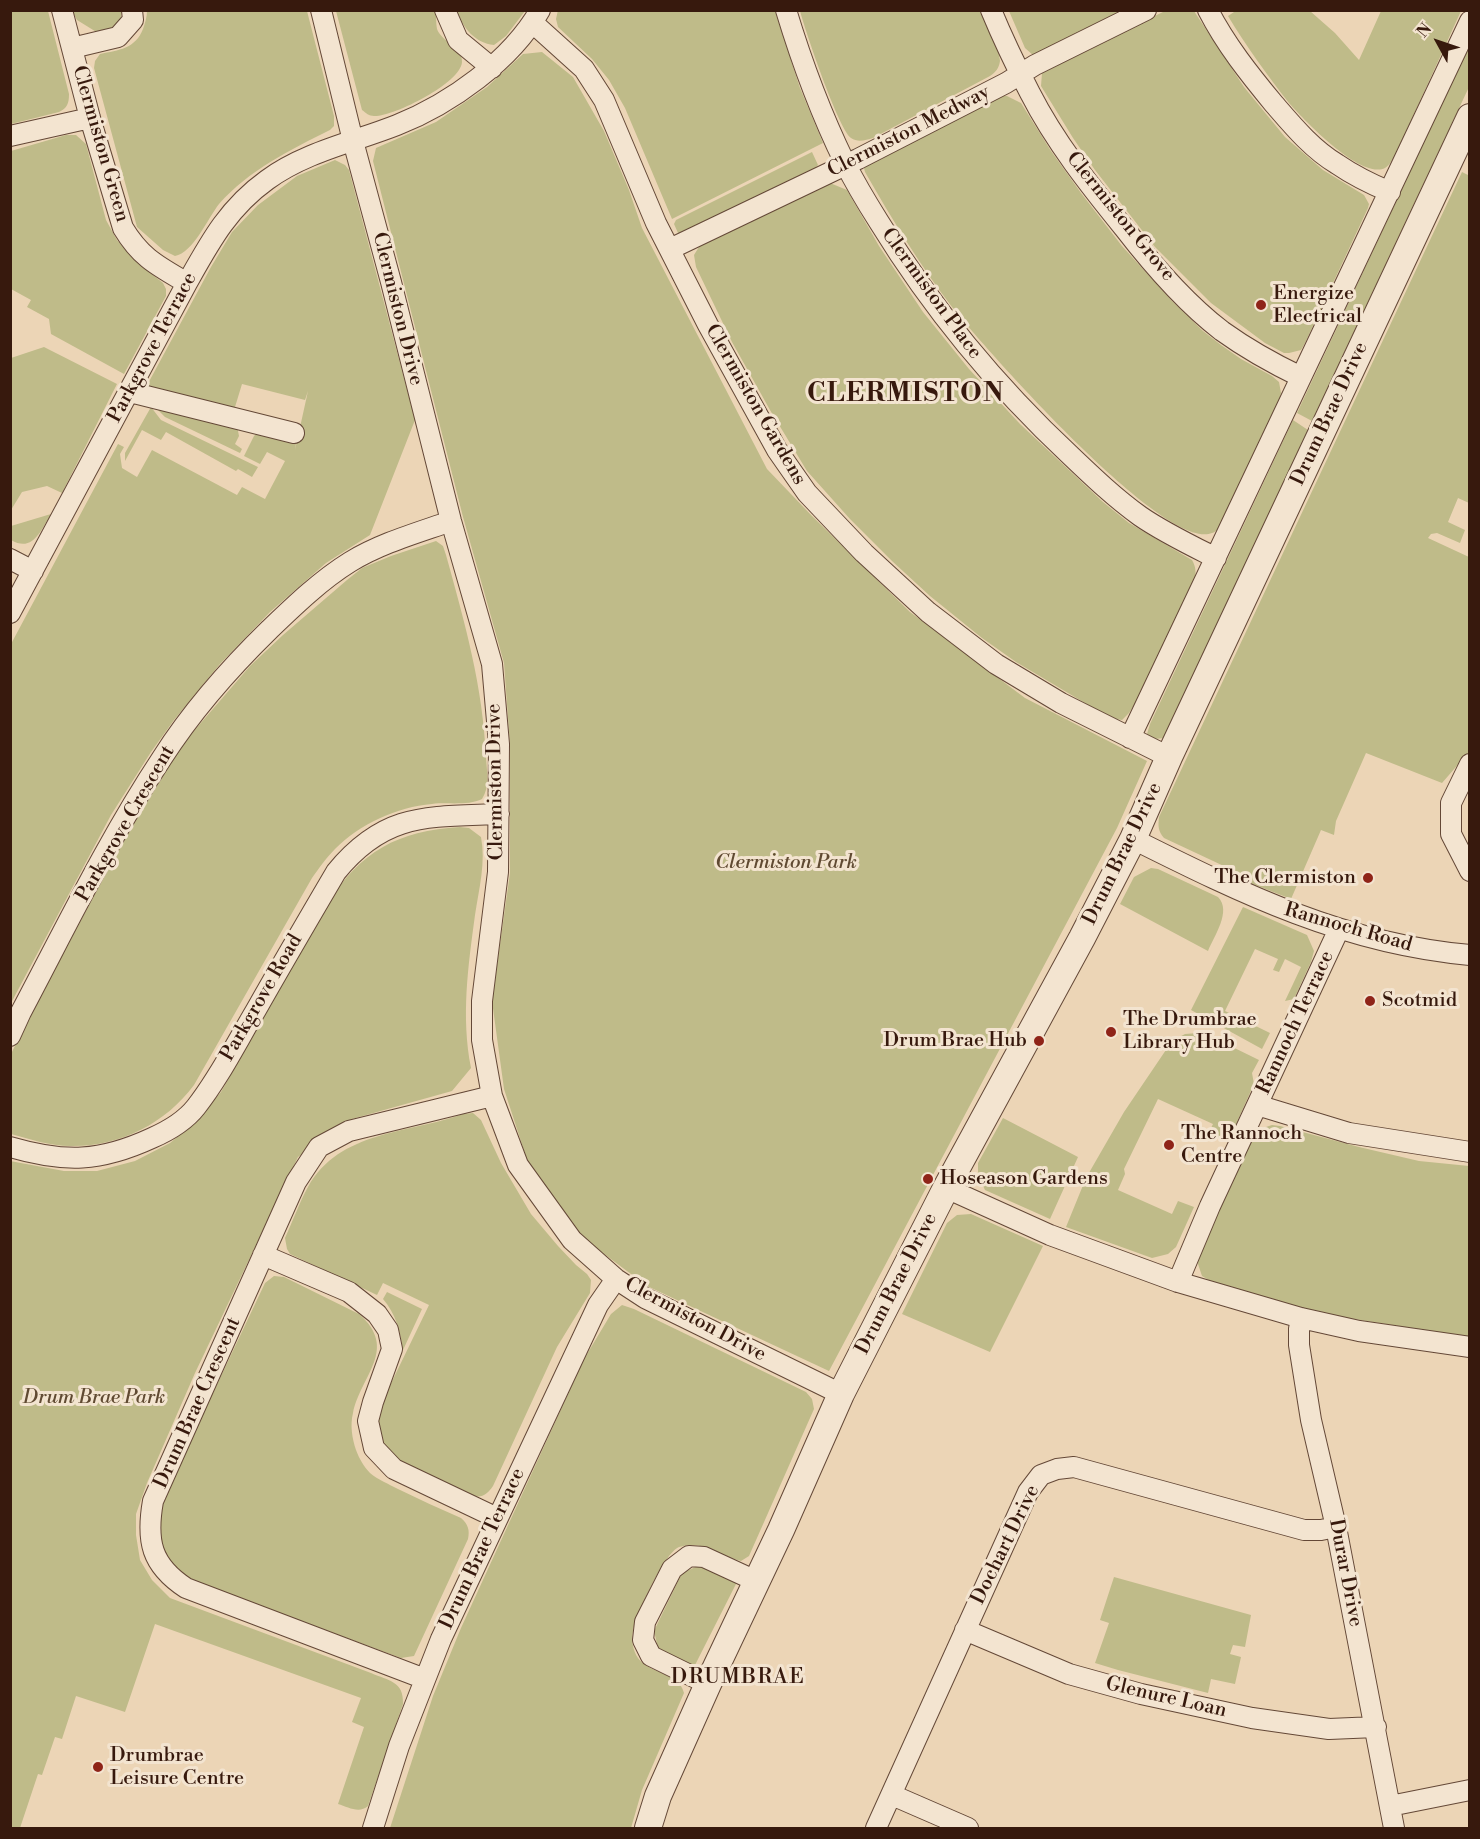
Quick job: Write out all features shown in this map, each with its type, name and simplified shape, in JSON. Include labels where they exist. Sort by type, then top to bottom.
[{"type":"street","name":"Clermiston Green","points":[[62,10],[90,118],[123,228],[133,245],[147,259],[187,283]]},
{"type":"street","name":"Clermiston Green","points":[[72,48],[118,37],[133,20],[132,10]]},
{"type":"street","name":"Clermiston Drive","points":[[321,10],[451,521],[492,664],[499,744],[500,814],[498,872],[482,1001],[482,1040],[492,1096],[518,1165],[572,1240],[616,1279],[645,1298],[841,1394]]},
{"type":"street","points":[[445,10],[458,40],[492,68]]},
{"type":"street","name":"Clermiston Place","points":[[786,10],[823,116],[845,165],[897,252],[982,366],[1036,424],[1107,489],[1141,516],[1216,558]]},
{"type":"street","name":"Clermiston Grove","points":[[992,10],[1008,50],[1060,143],[1147,257],[1221,330],[1258,354],[1301,377]]},
{"type":"street","name":"Clermiston Medway","points":[[670,249],[845,165],[1146,10]]},
{"type":"street","points":[[1209,10],[1240,61],[1303,135],[1335,164],[1390,192]]},
{"type":"street","name":"Parkgrove Terrace","points":[[10,613],[187,283],[224,220],[254,190],[290,166],[399,124],[443,104],[492,68],[537,17]]},
{"type":"street","name":"Clermiston Gardens","points":[[537,17],[584,69],[604,100],[639,186],[708,325],[777,450],[807,493],[864,553],[928,612],[996,664],[1061,703],[1169,757]]},
{"type":"street","points":[[1130,738],[1470,21]]},
{"type":"street","name":"Drum Brae Drive","points":[[648,1828],[658,1796],[841,1394],[946,1188],[1082,938],[1133,839],[1169,757],[1470,117]]},
{"type":"street","points":[[10,136],[90,118]]},
{"type":"street","points":[[129,392],[294,433]]},
{"type":"street","name":"Parkgrove Crescent","points":[[10,1036],[136,798],[186,724],[244,654],[315,587],[350,562],[383,545],[451,521]]},
{"type":"street","points":[[10,559],[33,571]]},
{"type":"street","points":[[1470,764],[1450,803],[1451,834],[1470,871]]},
{"type":"street","name":"Parkgrove Road","points":[[10,1147],[37,1155],[57,1157],[79,1159],[104,1156],[132,1148],[181,1122],[195,1108],[218,1075],[336,872],[348,856],[381,832],[421,818],[500,814]]},
{"type":"street","name":"Rannoch Road","points":[[1133,839],[1268,904],[1306,919],[1369,938],[1432,952],[1470,955]]},
{"type":"street","name":"Rannoch Terrace","points":[[1178,1282],[1210,1206],[1340,929]]},
{"type":"street","name":"Drum Brae Crescent","points":[[424,1679],[186,1588],[172,1579],[156,1559],[151,1543],[149,1522],[153,1502],[296,1182],[319,1147],[349,1131],[492,1096]]},
{"type":"street","points":[[1257,1105],[1349,1133],[1470,1152]]},
{"type":"street","points":[[946,1188],[1050,1235],[1178,1282],[1301,1318],[1359,1331],[1470,1347]]},
{"type":"street","points":[[263,1255],[349,1292],[377,1314],[388,1330],[392,1348],[368,1421],[374,1448],[394,1469],[497,1518]]},
{"type":"street","name":"Drum Brae Terrace","points":[[372,1828],[399,1746],[441,1639],[598,1305],[616,1279]]},
{"type":"street","name":"Durar Drive","points":[[1301,1318],[1299,1345],[1311,1420],[1336,1527],[1395,1828]]},
{"type":"street","name":"Dochart Drive","points":[[876,1828],[1028,1492],[1041,1474],[1074,1467],[1304,1530],[1336,1527]]},
{"type":"street","points":[[708,1684],[651,1656],[642,1640],[645,1622],[672,1569],[689,1556],[704,1557],[756,1581]]},
{"type":"street","name":"Glenure Loan","points":[[965,1630],[1069,1674],[1141,1694],[1252,1718],[1329,1729],[1376,1727]]},
{"type":"street","points":[[1390,1806],[1470,1790]]},
{"type":"street","points":[[892,1795],[968,1828]]},
{"type":"green space","points":[[457,10],[525,11],[506,36],[494,45],[487,44],[471,34]]},
{"type":"green space","points":[[558,10],[775,11],[800,88],[823,143],[672,219],[625,108],[609,80],[592,59],[558,27],[556,19]]},
{"type":"green space","points":[[1237,10],[1310,11],[1335,33],[1359,60],[1381,11],[1461,11],[1394,158],[1385,168],[1375,169],[1348,157],[1307,122],[1289,103],[1228,16]]},
{"type":"green space","points":[[10,11],[48,11],[69,94],[67,105],[59,112],[11,124]]},
{"type":"green space","points":[[72,11],[122,11],[116,28],[98,33],[77,20]]},
{"type":"green space","points":[[147,11],[307,11],[334,116],[334,126],[330,130],[271,162],[243,181],[219,204],[188,249],[175,256],[163,250],[137,227],[94,68],[95,61],[100,54],[126,48],[136,41],[143,29]]},
{"type":"green space","points":[[336,11],[436,11],[439,33],[461,57],[459,70],[439,89],[410,105],[383,115],[369,115],[362,110]]},
{"type":"green space","points":[[800,11],[981,11],[998,50],[1000,63],[997,70],[990,76],[873,138],[856,140],[851,138],[838,117],[822,78]]},
{"type":"green space","points":[[1009,11],[1126,11],[1034,56],[1025,48]]},
{"type":"green space","points":[[1165,11],[1194,11],[1244,87],[1285,137],[1323,170],[1364,195],[1369,204],[1301,350],[1284,353],[1265,343],[1211,303],[1155,247],[1095,170],[1041,86],[1042,73],[1049,68]]},
{"type":"green space","points":[[1469,46],[1469,87],[1312,421],[1297,413]]},
{"type":"green space","name":"Clermiston Park","points":[[542,52],[573,77],[604,131],[642,228],[767,469],[910,612],[1025,698],[1147,761],[1117,828],[829,1371],[647,1286],[572,1230],[528,1163],[504,1089],[492,1001],[510,873],[510,745],[504,663],[463,517],[373,161],[376,148],[436,122],[487,87],[523,54]]},
{"type":"green space","points":[[1001,96],[1007,96],[1021,103],[1081,193],[1122,246],[1172,301],[1221,345],[1279,382],[1280,398],[1218,529],[1212,533],[1189,531],[1156,511],[1117,480],[1035,400],[940,291],[906,241],[865,172],[866,164]]},
{"type":"green space","points":[[66,135],[76,135],[86,144],[106,220],[117,240],[138,263],[163,283],[166,289],[166,296],[124,374],[51,334],[49,319],[27,307],[31,300],[11,289],[11,151]]},
{"type":"green space","points":[[812,152],[818,165],[812,172],[685,234],[678,233],[674,224],[676,220]]},
{"type":"green space","points":[[335,160],[349,170],[415,420],[370,535],[326,563],[270,612],[220,664],[174,720],[111,815],[11,1003],[11,644],[118,444],[124,447],[120,454],[122,468],[137,477],[152,450],[237,495],[242,487],[265,499],[285,461],[267,452],[260,464],[244,456],[254,436],[260,430],[297,437],[295,450],[308,391],[305,400],[242,384],[235,407],[236,412],[145,389],[232,232],[258,205],[297,176]]},
{"type":"green space","points":[[1462,172],[1470,176],[1469,503],[1458,498],[1448,522],[1465,530],[1460,543],[1437,533],[1431,534],[1428,538],[1469,557],[1469,755],[1442,783],[1366,753],[1336,821],[1334,835],[1321,830],[1291,899],[1240,879],[1243,875],[1164,838],[1159,828],[1159,817]]},
{"type":"green space","points":[[830,183],[847,190],[879,246],[923,312],[969,369],[1020,424],[1103,502],[1129,523],[1192,560],[1195,580],[1136,702],[1122,720],[1110,718],[1016,662],[930,596],[892,561],[807,471],[732,342],[696,267],[694,255],[702,242]]},
{"type":"green space","points":[[44,347],[117,384],[62,493],[47,486],[22,492],[11,510],[11,358]]},
{"type":"green space","points":[[160,406],[237,426],[239,436],[235,444],[242,449],[240,453],[165,417],[158,410]]},
{"type":"green space","points":[[151,407],[161,420],[258,467],[252,477],[238,469],[236,471],[166,432],[161,440],[142,430],[125,461],[125,453]]},
{"type":"green space","points":[[1293,420],[1308,430],[1164,738],[1153,738],[1147,734],[1150,724]]},
{"type":"green space","points":[[51,514],[40,533],[31,542],[25,544],[11,540],[11,526]]},
{"type":"green space","points":[[436,541],[443,546],[446,555],[477,680],[487,774],[486,789],[482,799],[471,802],[438,803],[393,813],[367,825],[335,849],[312,878],[194,1085],[182,1099],[155,1122],[123,1137],[88,1145],[55,1145],[11,1134],[10,1056],[128,833],[187,739],[250,666],[362,568]]},
{"type":"green space","name":"Drum Brae Park","points":[[460,827],[469,828],[481,837],[483,856],[468,973],[466,1029],[471,1068],[452,1091],[352,1119],[316,1139],[298,1157],[195,1373],[147,1483],[136,1514],[136,1535],[140,1560],[152,1580],[170,1598],[371,1673],[398,1686],[403,1696],[403,1704],[368,1806],[357,1810],[338,1804],[364,1727],[352,1722],[361,1698],[155,1624],[125,1712],[76,1696],[62,1739],[55,1737],[42,1775],[38,1774],[20,1828],[11,1828],[10,1161],[64,1171],[97,1171],[135,1161],[170,1143],[193,1124],[221,1092],[327,904],[353,870],[367,857],[399,839],[417,833]]},
{"type":"green space","points":[[1151,868],[1158,869],[1218,897],[1222,903],[1223,916],[1208,951],[1120,904],[1134,877]]},
{"type":"green space","points":[[1243,907],[1307,935],[1314,951],[1294,999],[1285,1001],[1301,967],[1285,959],[1279,972],[1273,970],[1278,959],[1255,949],[1225,1011],[1270,1033],[1262,1049],[1191,1010]]},
{"type":"green space","points":[[1198,1033],[1212,1037],[1259,1060],[1252,1073],[1254,1084],[1228,1142],[1208,1134],[1213,1124],[1158,1099],[1124,1169],[1125,1174],[1118,1190],[1172,1214],[1178,1201],[1194,1207],[1176,1247],[1168,1254],[1152,1258],[1066,1227],[1086,1178],[1124,1112],[1172,1041],[1185,1034]]},
{"type":"green space","points":[[473,1113],[481,1120],[501,1163],[531,1214],[591,1280],[590,1293],[557,1347],[493,1486],[480,1496],[474,1496],[396,1460],[382,1442],[379,1434],[378,1419],[381,1404],[429,1305],[383,1283],[377,1295],[290,1254],[285,1238],[308,1187],[322,1168],[338,1154],[377,1137]]},
{"type":"green space","points":[[1003,1118],[1078,1157],[1050,1219],[985,1190],[978,1175],[978,1163]]},
{"type":"green space","points":[[1272,1125],[1419,1161],[1469,1166],[1469,1337],[1322,1314],[1212,1282],[1202,1276],[1196,1258],[1250,1141],[1263,1128]]},
{"type":"green space","points":[[971,1214],[1043,1246],[990,1352],[902,1314],[947,1223],[957,1215]]},
{"type":"green space","points":[[274,1276],[284,1277],[359,1314],[371,1327],[376,1339],[377,1351],[353,1413],[352,1432],[356,1450],[368,1471],[376,1478],[461,1518],[468,1527],[468,1539],[414,1656],[401,1658],[196,1582],[170,1561],[159,1540],[161,1503],[265,1283]]},
{"type":"green space","points":[[387,1292],[422,1309],[403,1350],[397,1323],[383,1299]]},
{"type":"green space","points":[[622,1305],[806,1392],[812,1399],[814,1409],[749,1556],[741,1561],[696,1545],[679,1547],[666,1560],[645,1599],[633,1631],[632,1642],[635,1652],[643,1663],[676,1681],[684,1693],[642,1790],[631,1828],[390,1828],[433,1696],[461,1628],[584,1359],[611,1314]]},
{"type":"green space","points":[[700,1565],[737,1582],[694,1667],[658,1648],[654,1631],[682,1573]]},
{"type":"green space","points":[[1114,1577],[1251,1615],[1245,1647],[1233,1645],[1230,1654],[1241,1657],[1235,1684],[1211,1679],[1208,1693],[1095,1663],[1109,1623],[1100,1620]]},
{"type":"place","name":"Energize Electrical","points":[[1261,305]]},
{"type":"place","name":"The Clermiston","points":[[1368,878]]},
{"type":"place","name":"Scotmid","points":[[1370,1001]]},
{"type":"place","name":"The Drumbrae Library Hub","points":[[1111,1032]]},
{"type":"place","name":"Drum Brae Hub","points":[[1039,1041]]},
{"type":"place","name":"The Rannoch Centre","points":[[1169,1145]]},
{"type":"place","name":"Hoseason Gardens","points":[[928,1179]]},
{"type":"place","name":"Drumbrae Leisure Centre","points":[[98,1767]]},
{"type":"district","name":"CLERMISTON","points":[[906,395]]},
{"type":"district","name":"DRUMBRAE","points":[[738,1678]]}]
